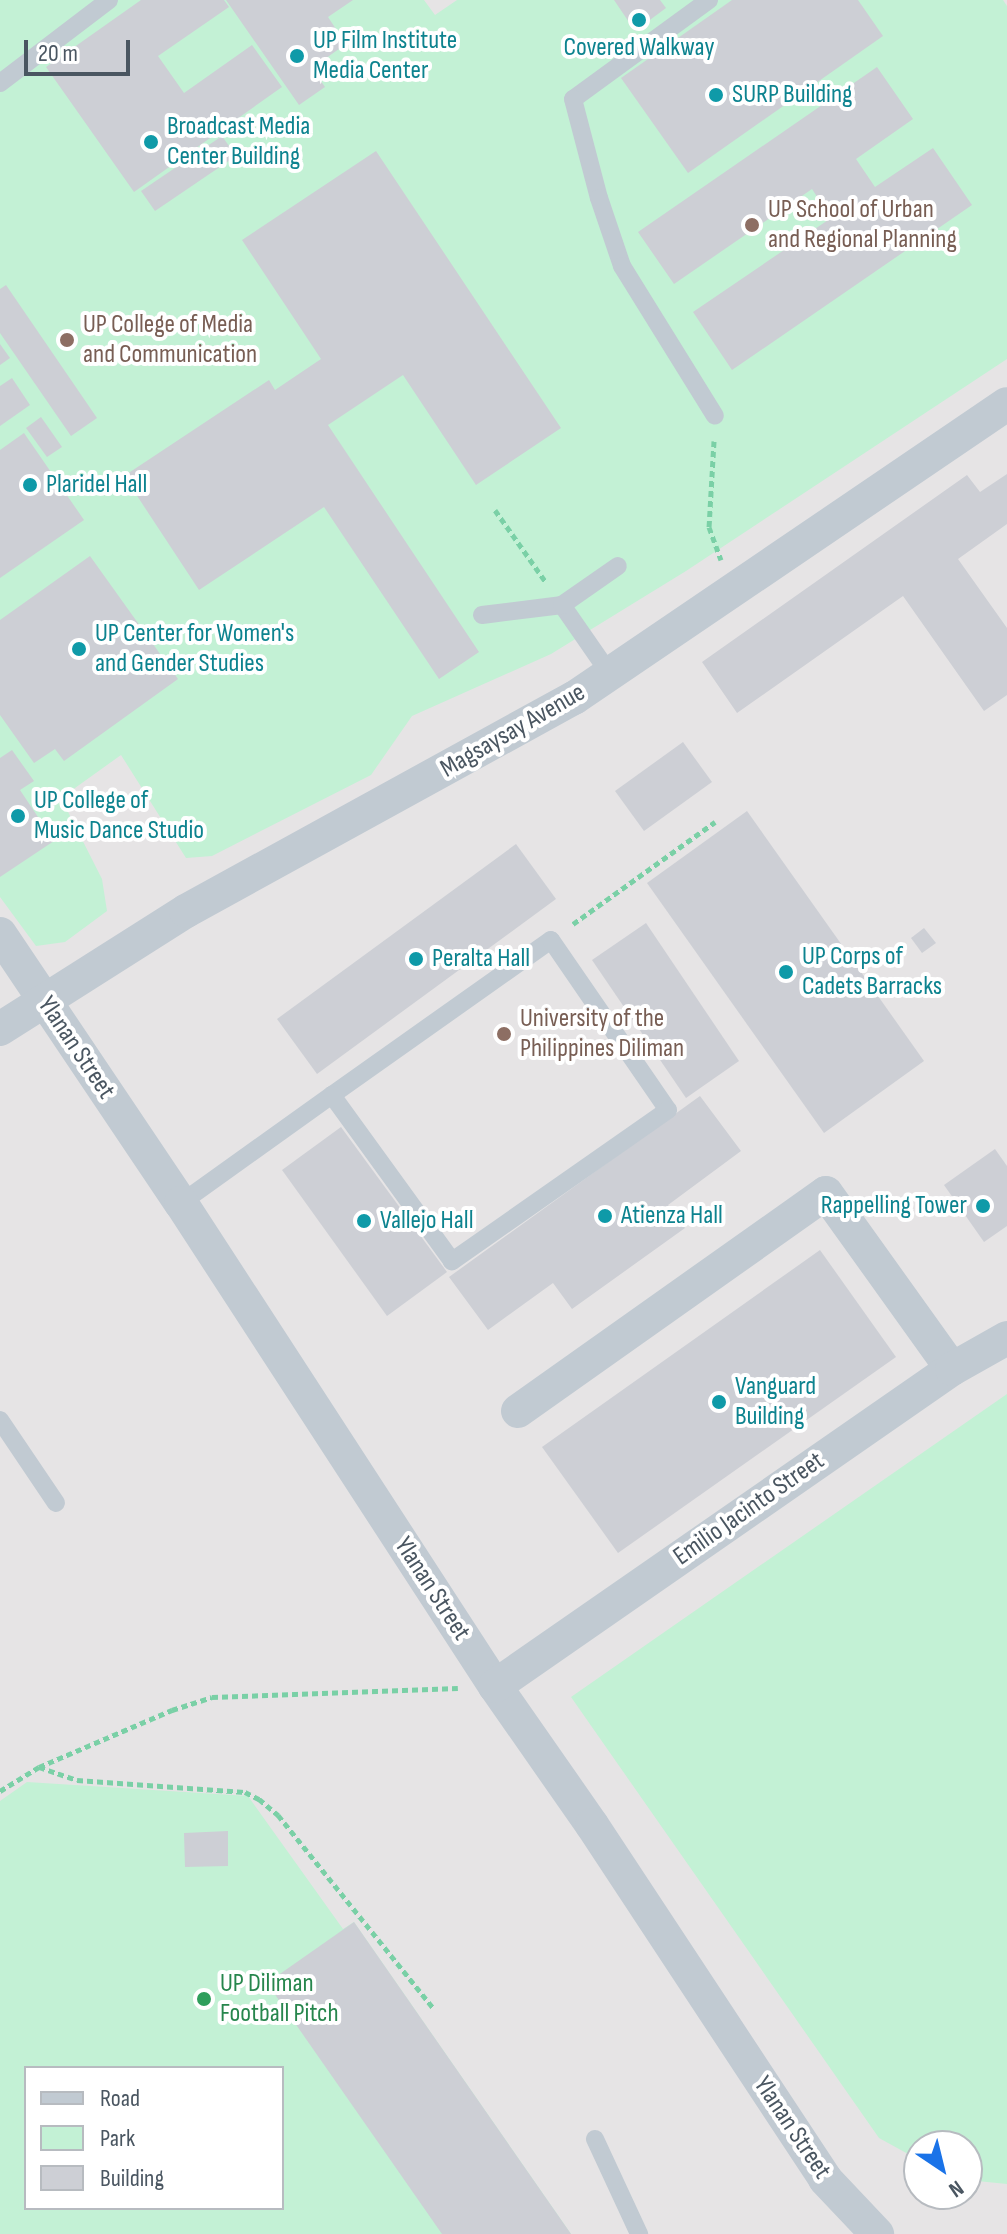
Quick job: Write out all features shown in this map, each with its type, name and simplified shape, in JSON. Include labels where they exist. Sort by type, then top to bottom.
[{"type":"street","name":"Magsaysay Avenue","points":[[0,1029],[186,911],[483,751],[609,673],[1007,404]]},
{"type":"street","name":"Ylanan Street","points":[[0,934],[181,1203],[495,1686],[592,1825],[825,2179],[877,2234]]},
{"type":"street","points":[[518,1411],[826,1193],[952,1369]]},
{"type":"street","name":"Emilio Jacinto Street","points":[[495,1686],[952,1369],[1007,1338]]},
{"type":"lane","points":[[0,83],[109,0]]},
{"type":"lane","points":[[709,0],[573,99],[599,198],[622,266],[715,416]]},
{"type":"lane","points":[[482,615],[562,605],[618,566]]},
{"type":"lane","points":[[562,605],[609,673]]},
{"type":"lane","points":[[181,1203],[332,1095],[551,940],[668,1110],[452,1261],[332,1095]]},
{"type":"lane","points":[[0,1420],[56,1503]]},
{"type":"lane","points":[[595,2139],[639,2234]]},
{"type":"path","points":[[715,416],[709,527],[733,590]]},
{"type":"path","points":[[495,510],[562,605]]},
{"type":"path","points":[[551,940],[715,822]]},
{"type":"path","points":[[0,1791],[39,1767],[172,1710],[212,1697],[495,1686]]},
{"type":"path","points":[[39,1767],[77,1780],[245,1792],[259,1799],[278,1815],[434,2009]]},
{"type":"shaded area","name":"University of the Philippines Diliman","points":[[0,0],[1007,0],[1007,2234],[0,2234]]},
{"type":"green space","points":[[0,0],[424,0],[435,15],[457,0],[1003,0],[1007,6],[1007,359],[686,571],[551,654],[412,716],[371,775],[212,856],[186,858],[121,755],[61,798],[102,879],[107,911],[65,942],[36,946],[0,897]]},
{"type":"green space","points":[[1007,1394],[1007,2184],[983,2182],[983,2130],[903,2130],[903,2151],[879,2138],[571,1697]]},
{"type":"green space","name":"UP Diliman Football Pitch","points":[[27,1782],[248,1796],[343,1929],[354,1922],[571,2234],[0,2234],[0,1801]]},
{"type":"building","name":"Broadcast Media Center Building","points":[[141,0],[224,0],[229,7],[158,56],[184,93],[252,45],[282,87],[134,192],[46,67]]},
{"type":"building","name":"UP Film Institute Media Center","points":[[226,0],[353,0],[328,17],[346,44],[312,68],[325,87],[299,105]]},
{"type":"building","name":"Covered Walkway","points":[[614,0],[660,0],[666,8],[635,31]]},
{"type":"building","name":"SURP Building","points":[[732,0],[858,0],[883,36],[688,173],[621,78]]},
{"type":"building","points":[[877,67],[913,119],[856,159],[875,187],[933,148],[972,205],[732,370],[693,312],[831,218],[812,189],[674,284],[638,232]]},
{"type":"building","points":[[222,136],[236,156],[155,211],[141,191]]},
{"type":"building","points":[[376,151],[561,428],[476,485],[403,375],[328,425],[479,652],[439,679],[324,507],[199,590],[124,476],[269,380],[275,390],[321,359],[242,240]]},
{"type":"building","points":[[6,285],[97,418],[71,436],[0,333],[0,289]]},
{"type":"building","points":[[0,344],[10,358],[0,365]]},
{"type":"building","points":[[12,378],[30,405],[0,426],[0,386]]},
{"type":"building","points":[[41,417],[62,447],[47,457],[26,428]]},
{"type":"building","name":"Plaridel Hall","points":[[24,433],[84,520],[0,578],[0,450]]},
{"type":"building","points":[[1007,474],[1007,524],[958,559],[1007,628],[1007,695],[984,711],[903,596],[737,713],[702,662],[967,475],[980,492]]},
{"type":"building","name":"UP Center for Women's and Gender Studies","points":[[90,556],[178,679],[64,761],[55,749],[34,763],[0,715],[0,620]]},
{"type":"building","points":[[683,742],[712,782],[644,831],[615,791]]},
{"type":"building","name":"UP College of Music Dance Studio","points":[[12,750],[34,781],[20,790],[54,841],[0,877],[0,758]]},
{"type":"building","name":"UP Corps of Cadets Barracks","points":[[747,811],[924,1061],[824,1133],[647,883]]},
{"type":"building","name":"Peralta Hall","points":[[516,844],[556,899],[317,1074],[277,1019]]},
{"type":"building","points":[[646,923],[739,1061],[686,1098],[592,960]]},
{"type":"building","points":[[924,928],[936,943],[922,953],[911,938]]},
{"type":"building","name":"Atienza Hall","points":[[700,1096],[741,1151],[668,1205],[685,1228],[572,1309],[553,1283],[488,1330],[449,1277]]},
{"type":"building","name":"Vallejo Hall","points":[[341,1127],[447,1272],[387,1316],[282,1170]]},
{"type":"building","name":"Rappelling Tower","points":[[995,1149],[1007,1166],[1007,1226],[984,1242],[944,1185]]},
{"type":"building","name":"Vanguard Building","points":[[820,1250],[896,1357],[618,1553],[542,1447]]},
{"type":"building","points":[[228,1831],[228,1866],[185,1867],[184,1833]]},
{"type":"building","points":[[354,1922],[571,2234],[442,2234],[267,1983]]},
{"type":"place","name":"Covered Walkway","points":[[639,20]]},
{"type":"place","name":"UP Film Institute Media Center","points":[[297,56]]},
{"type":"place","name":"SURP Building","points":[[716,95]]},
{"type":"place","name":"Broadcast Media Center Building","points":[[151,142]]},
{"type":"place","name":"UP School of Urban and Regional Planning","points":[[752,225]]},
{"type":"place","name":"UP College of Media and Communication","points":[[67,340]]},
{"type":"place","name":"Plaridel Hall","points":[[30,485]]},
{"type":"place","name":"UP Center for Women's and Gender Studies","points":[[79,649]]},
{"type":"place","name":"UP College of Music Dance Studio","points":[[18,816]]},
{"type":"place","name":"Peralta Hall","points":[[416,959]]},
{"type":"place","name":"UP Corps of Cadets Barracks","points":[[786,972]]},
{"type":"place","name":"University of the Philippines Diliman","points":[[504,1034]]},
{"type":"place","name":"Rappelling Tower","points":[[983,1206]]},
{"type":"place","name":"Atienza Hall","points":[[605,1216]]},
{"type":"place","name":"Vallejo Hall","points":[[364,1221]]},
{"type":"place","name":"Vanguard Building","points":[[719,1402]]},
{"type":"place","name":"UP Diliman Football Pitch","points":[[204,1999]]}]
